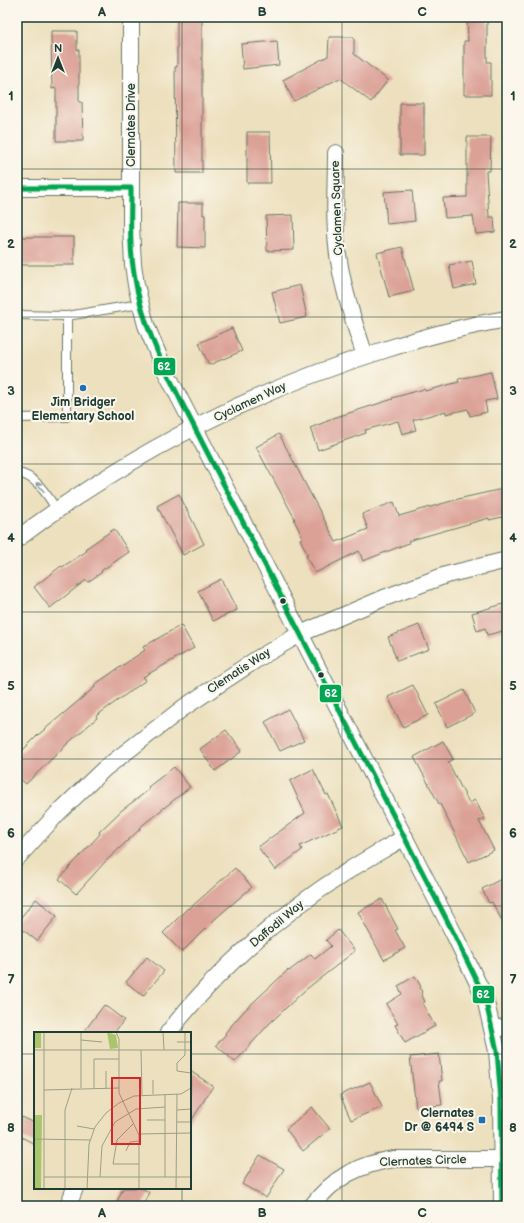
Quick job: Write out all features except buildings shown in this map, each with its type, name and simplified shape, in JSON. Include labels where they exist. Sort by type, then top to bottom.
[{"type":"street","name":"Clernates Drive","points":[[131,17],[132,252],[140,304],[153,345],[405,837],[474,973],[500,1028],[499,1076],[502,1206]]},
{"type":"street","name":"Cyclamen Square","points":[[336,153],[336,223],[339,261],[348,302],[365,356]]},
{"type":"street","points":[[17,188],[131,188]]},
{"type":"street","name":"Cyclamen Way","points":[[17,539],[57,510],[132,461],[251,400],[288,384],[365,356],[409,342],[507,319]]},
{"type":"street","name":"Clematis Way","points":[[17,858],[57,814],[104,769],[183,708],[257,659],[300,634],[384,598],[446,575],[507,560]]},
{"type":"street","name":"Daffodil Way","points":[[169,1032],[217,978],[244,951],[274,925],[344,873],[405,837]]},
{"type":"street","name":"Clernates Circle","points":[[312,1206],[332,1184],[346,1174],[377,1162],[394,1159],[501,1159]]},
{"type":"street","points":[[68,1206],[75,1189]]},
{"type":"lane","points":[[17,316],[67,316],[140,304]]},
{"type":"lane","points":[[17,418],[67,417],[67,316]]},
{"type":"lane","points":[[17,473],[28,476],[34,480],[45,492],[57,510]]},
{"type":"transit line","name":"62","points":[[17,188],[131,188]]},
{"type":"transit line","name":"62","points":[[131,188],[132,262],[137,291],[153,342],[184,407],[454,934],[485,998],[497,1051],[501,1100],[502,1206]]},
{"type":"place","name":"Jim Bridger Elementary School","points":[[83,388]]},
{"type":"place","name":"Clernates Dr @ 6494 S","points":[[482,1120]]}]
